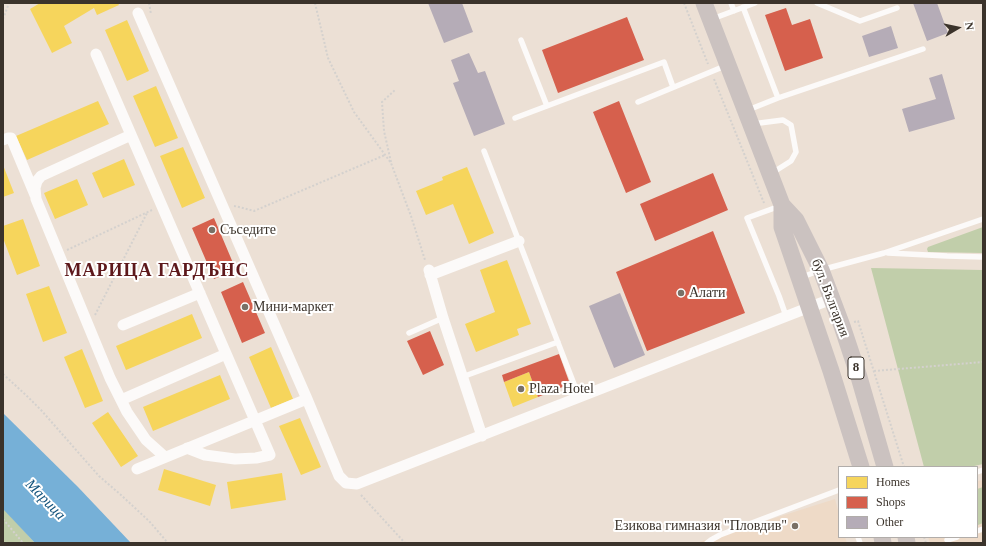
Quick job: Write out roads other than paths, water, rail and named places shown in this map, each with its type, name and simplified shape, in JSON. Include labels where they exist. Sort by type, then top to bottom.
[{"type":"main road","name":"бул. България","points":[[704,3],[782,205],[782,227],[810,307],[861,466]]},
{"type":"main road","name":"бул. България","points":[[782,205],[796,220],[821,270],[859,377],[885,466]]},
{"type":"street","points":[[138,13],[307,399],[339,476],[346,483],[357,484],[832,299]]},
{"type":"street","points":[[96,54],[270,455],[256,458],[235,459],[205,455],[187,448]]},
{"type":"street","points":[[36,199],[35,188],[37,181],[41,176],[131,135]]},
{"type":"street","points":[[3,140],[8,138],[12,140],[110,378],[127,412],[146,440],[165,457]]},
{"type":"street","points":[[482,436],[429,272],[519,241]]},
{"type":"street","points":[[123,325],[200,293]]},
{"type":"street","points":[[121,400],[226,354]]},
{"type":"street","points":[[137,469],[307,399]]},
{"type":"lane","points":[[731,3],[734,11]]},
{"type":"lane","points":[[710,20],[755,3]]},
{"type":"lane","points":[[816,3],[860,21],[897,8]]},
{"type":"lane","points":[[744,7],[778,98]]},
{"type":"lane","points":[[521,40],[547,106]]},
{"type":"lane","points":[[748,118],[778,98],[923,49]]},
{"type":"lane","points":[[515,118],[664,62],[673,87]]},
{"type":"lane","points":[[638,102],[728,65]]},
{"type":"lane","points":[[748,118],[783,120],[791,124],[796,152],[791,161],[770,174]]},
{"type":"lane","points":[[484,151],[579,398]]},
{"type":"lane","points":[[782,205],[747,218],[786,316]]},
{"type":"lane","points":[[800,278],[821,270],[884,253],[983,219]]},
{"type":"lane","points":[[884,253],[983,257]]},
{"type":"lane","points":[[409,333],[443,318]]},
{"type":"lane","points":[[462,377],[558,342]]},
{"type":"lane","points":[[707,543],[720,535],[838,490]]},
{"type":"water","name":"Марица","points":[[3,413],[78,487],[131,543],[35,543],[3,509]]},
{"type":"place","name":"Съседите","points":[[212,230]]},
{"type":"place","name":"Алати","points":[[681,293]]},
{"type":"place","name":"Мини-маркет","points":[[245,307]]},
{"type":"place","name":"Plaza Hotel","points":[[521,389]]},
{"type":"place","name":"Езикова гимназия \"Пловдив\"","points":[[795,526]]},
{"type":"district","name":"МАРИЦА ГАРДЪНС","points":[[157,271]]}]
